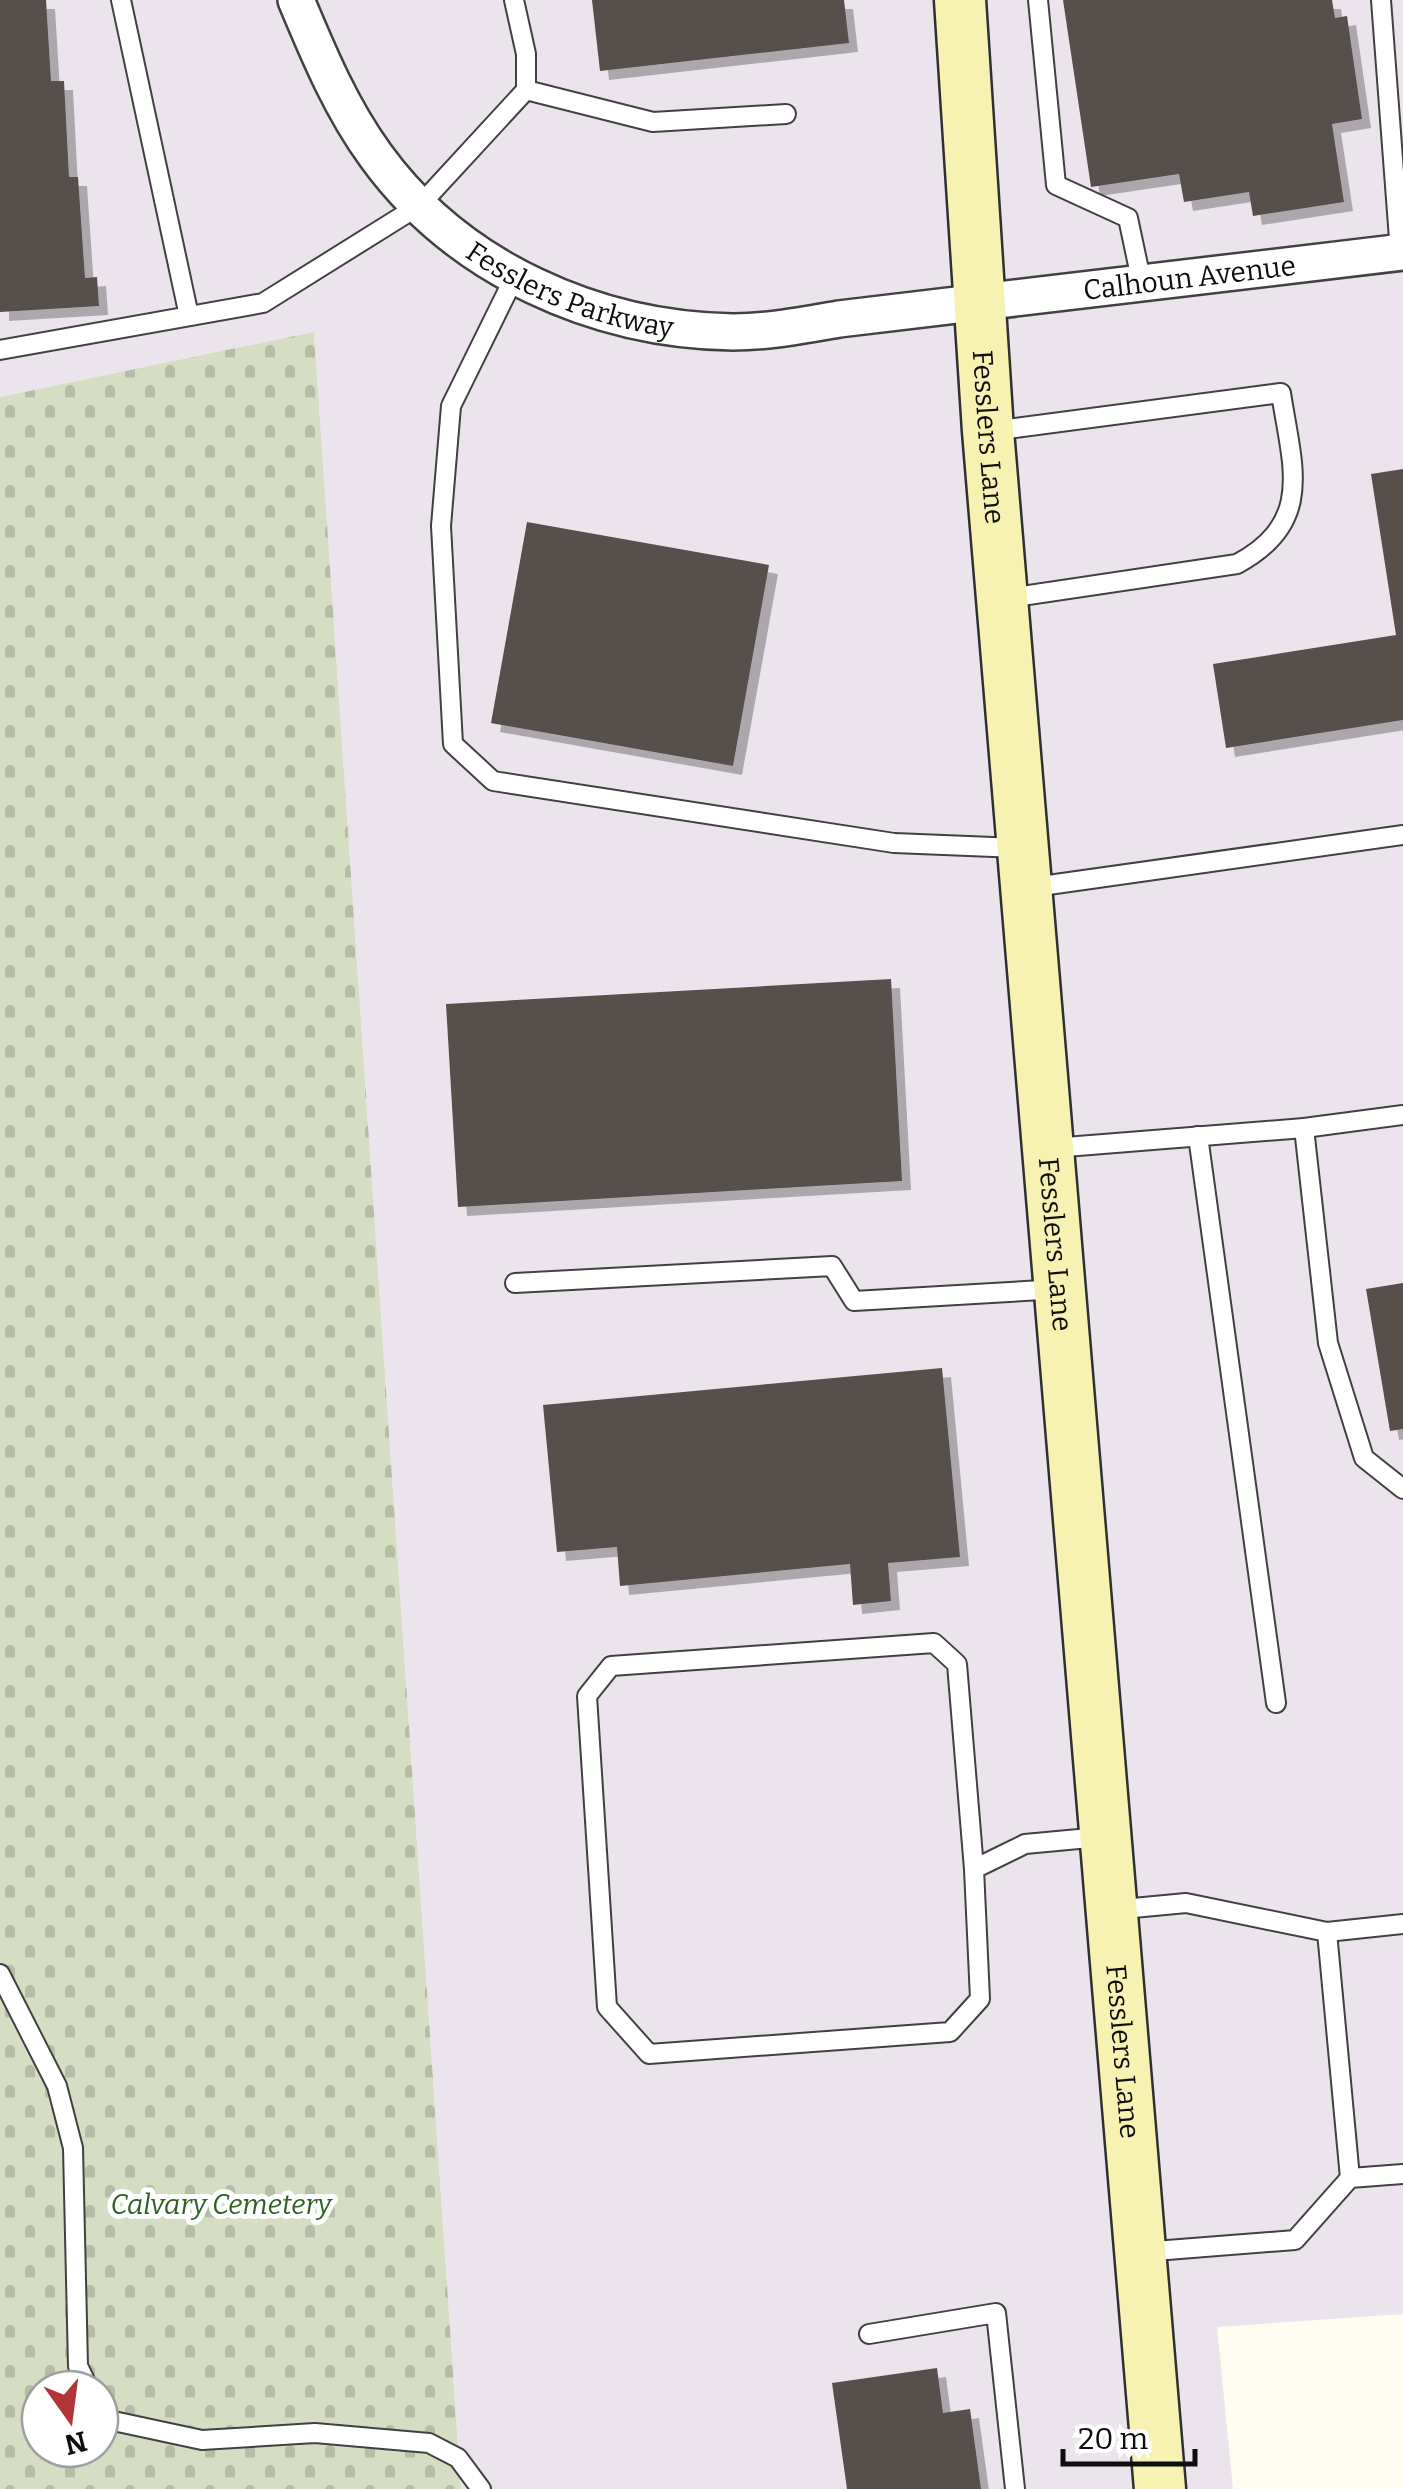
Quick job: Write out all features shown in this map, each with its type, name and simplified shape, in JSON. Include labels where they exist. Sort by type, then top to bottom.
[{"type":"main road","name":"Fesslers Lane","points":[[960,0],[988,431],[1160,2489]]},
{"type":"street","name":"Fesslers Parkway","points":[[296,0],[349,115],[377,158],[420,206],[449,232],[515,276],[584,308],[634,322],[685,330],[737,332],[978,304]]},
{"type":"street","name":"Calhoun Avenue","points":[[978,304],[1402,252]]},
{"type":"lane","points":[[121,0],[189,316]]},
{"type":"lane","points":[[0,350],[262,303],[420,206],[526,90],[526,54],[514,0]]},
{"type":"lane","points":[[1038,0],[1056,185],[1128,218],[1142,284]]},
{"type":"lane","points":[[1380,0],[1402,252]]},
{"type":"lane","points":[[526,90],[653,122],[786,114]]},
{"type":"lane","points":[[515,276],[451,406],[441,526],[454,744],[493,782],[894,842],[1025,868],[1403,835]]},
{"type":"lane","points":[[988,431],[1281,393],[1292,472],[1293,499],[1286,521],[1256,554],[1236,564],[1002,599]]},
{"type":"lane","points":[[1048,1148],[1304,1128],[1403,1115]]},
{"type":"lane","points":[[1304,1128],[1328,1343],[1364,1458],[1403,1489]]},
{"type":"lane","points":[[1198,1136],[1276,1703]]},
{"type":"lane","points":[[516,1283],[832,1266],[854,1300],[1059,1289]]},
{"type":"lane","points":[[934,1643],[958,1664],[974,1869],[980,1998],[950,2032],[649,2054],[607,2007],[587,1696],[611,1666],[934,1643]]},
{"type":"lane","points":[[974,1869],[1025,1844],[1106,1836]]},
{"type":"lane","points":[[1112,1910],[1186,1903],[1327,1932],[1403,1924]]},
{"type":"lane","points":[[1327,1932],[1350,2178]]},
{"type":"lane","points":[[0,1974],[58,2086],[73,2148],[80,2369]]},
{"type":"lane","points":[[1142,2252],[1295,2240],[1350,2178],[1403,2174]]},
{"type":"lane","points":[[869,2334],[996,2312],[1015,2489]]},
{"type":"lane","points":[[120,2422],[202,2440],[315,2432],[429,2444],[458,2458],[481,2489]]},
{"type":"shaded area","points":[[0,0],[1403,0],[1403,2314],[1217,2327],[1233,2489],[461,2489],[314,333],[0,397]]},
{"type":"green space","name":"Calvary Cemetery","points":[[314,332],[461,2489],[0,2489],[0,397]]},
{"type":"building","points":[[0,0],[46,0],[51,81],[64,81],[69,177],[78,177],[85,278],[97,277],[99,306],[0,312]]},
{"type":"building","points":[[592,0],[844,0],[849,43],[600,71]]},
{"type":"building","points":[[1063,0],[1332,0],[1335,18],[1347,16],[1362,119],[1332,124],[1344,202],[1253,216],[1249,192],[1184,202],[1179,174],[1091,187]]},
{"type":"building","points":[[1403,469],[1403,720],[1226,748],[1213,664],[1396,635],[1371,474]]},
{"type":"building","points":[[527,522],[769,565],[733,766],[491,723]]},
{"type":"building","points":[[891,979],[902,1181],[458,1207],[446,1004]]},
{"type":"building","points":[[1403,1283],[1403,1429],[1390,1431],[1366,1289]]},
{"type":"building","points":[[942,1368],[960,1557],[888,1563],[891,1601],[853,1605],[850,1564],[620,1586],[617,1547],[557,1552],[543,1405]]},
{"type":"building","points":[[937,2368],[943,2413],[970,2409],[981,2489],[847,2489],[832,2383]]}]
